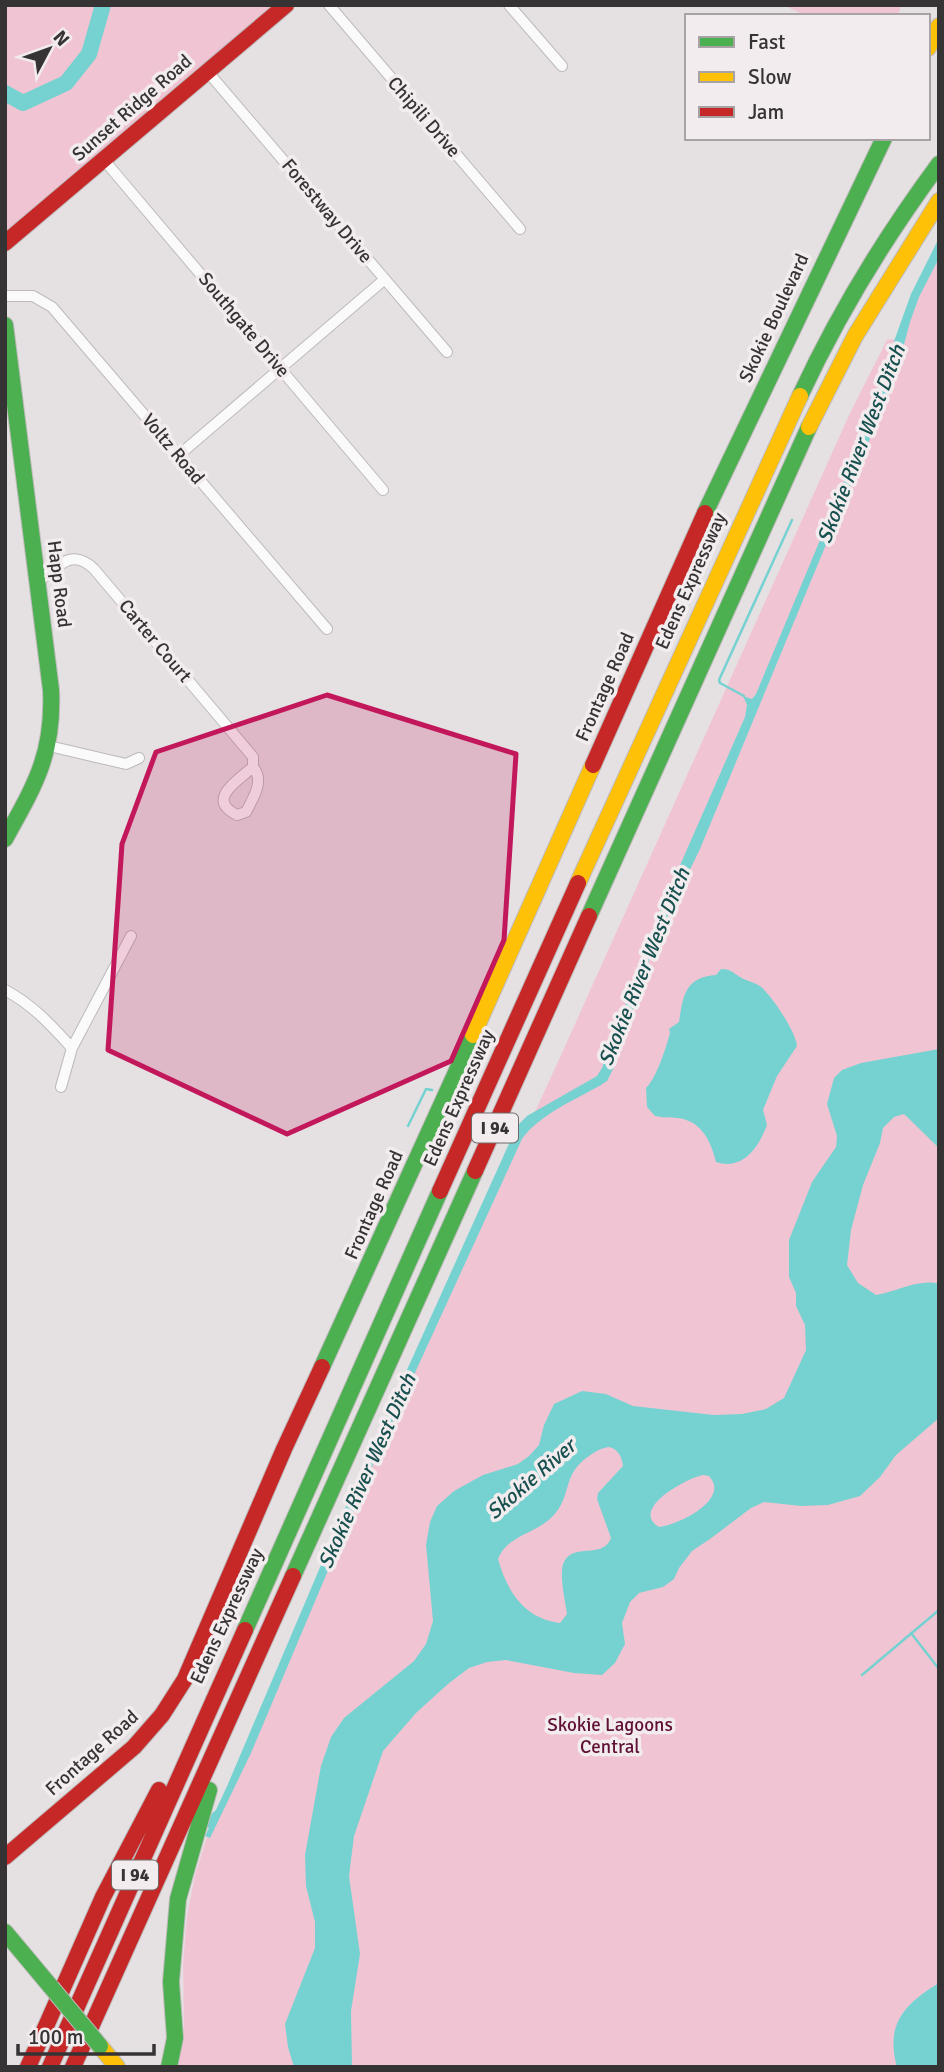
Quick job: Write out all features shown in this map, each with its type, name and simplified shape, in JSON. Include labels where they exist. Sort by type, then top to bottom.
[{"type":"main road","name":"Sunset Ridge Road","points":[[5,243],[286,5]]},
{"type":"main road","points":[[930,44],[939,26]]},
{"type":"main road","name":"Skokie Boulevard","points":[[704,516],[883,140]]},
{"type":"main road","name":"Edens Expressway","points":[[50,2067],[732,541],[812,370],[862,278],[900,217],[939,164]]},
{"type":"main road","name":"I 94","points":[[73,2067],[813,418],[855,336],[939,201]]},
{"type":"main road","name":"Happ Road","points":[[5,325],[52,714],[49,746],[36,780],[5,839]]},
{"type":"main road","name":"Frontage Road","points":[[5,1857],[134,1747],[162,1715],[185,1679],[284,1449],[396,1207],[704,516]]},
{"type":"main road","points":[[28,2067],[103,1897],[220,1682]]},
{"type":"main road","points":[[169,2067],[175,2038],[172,1982],[177,1899],[195,1832],[241,1693]]},
{"type":"main road","points":[[5,1932],[114,2064]]},
{"type":"street","name":"Chipili Drive","points":[[328,5],[520,229]]},
{"type":"street","points":[[509,5],[562,66]]},
{"type":"street","name":"Forestway Drive","points":[[207,71],[447,352]]},
{"type":"street","name":"Southgate Drive","points":[[104,160],[383,490]]},
{"type":"street","points":[[179,455],[385,279]]},
{"type":"street","name":"Voltz Road","points":[[5,296],[33,296],[52,307],[327,629]]},
{"type":"street","name":"Carter Court","points":[[38,582],[67,560],[83,559],[253,757],[253,767]]},
{"type":"street","points":[[49,746],[126,764],[139,758]]},
{"type":"street","points":[[61,1087],[72,1048],[131,936]]},
{"type":"street","points":[[5,990],[24,1000],[72,1048]]},
{"type":"highlighted area","points":[[327,695],[516,754],[504,940],[451,1061],[287,1134],[108,1050],[122,844],[156,752]]},
{"type":"green space","points":[[5,5],[275,5],[5,233]]},
{"type":"green space","points":[[783,5],[902,5],[898,14],[803,14]]},
{"type":"green space","name":"Skokie Lagoons Central","points":[[939,249],[939,2067],[175,2067],[184,2029],[183,1964],[187,1916],[195,1875],[207,1837],[494,1190],[535,1112],[851,411],[887,340],[895,339]]},
{"type":"water","name":"Skokie River West Ditch","points":[[939,238],[939,258],[919,297],[895,378],[700,849],[650,958],[613,1069],[607,1081],[558,1108],[538,1122],[522,1139],[370,1471],[251,1753],[210,1838],[205,1836],[209,1828],[205,1826],[208,1817],[216,1810],[228,1784],[355,1485],[517,1126],[527,1116],[597,1076],[602,1068],[660,911],[745,717],[747,705],[743,696],[752,699],[756,694],[840,492],[911,294]]},
{"type":"water","points":[[721,969],[731,971],[765,990],[788,1023],[797,1046],[777,1076],[763,1110],[767,1125],[760,1141],[742,1160],[726,1164],[716,1162],[708,1140],[693,1123],[678,1118],[655,1116],[647,1107],[646,1088],[660,1063],[669,1029],[679,1022],[687,990],[698,980],[716,975]]},
{"type":"water","name":"Skokie River","points":[[939,1049],[939,1148],[904,1114],[894,1117],[883,1128],[851,1230],[847,1265],[858,1283],[876,1295],[916,1284],[939,1284],[939,1418],[896,1455],[880,1477],[860,1496],[828,1505],[801,1506],[764,1502],[751,1508],[692,1551],[674,1579],[663,1587],[639,1593],[630,1602],[622,1623],[625,1644],[615,1663],[602,1675],[574,1673],[506,1660],[487,1662],[469,1668],[416,1713],[383,1751],[354,1836],[349,1876],[360,1954],[351,2011],[352,2067],[294,2067],[285,2024],[315,1948],[315,1922],[306,1886],[305,1855],[321,1766],[331,1737],[344,1718],[414,1661],[426,1644],[433,1621],[426,1545],[430,1522],[437,1506],[454,1491],[483,1475],[518,1464],[529,1456],[539,1445],[544,1425],[554,1404],[582,1391],[606,1394],[633,1406],[714,1415],[742,1414],[766,1409],[784,1398],[806,1350],[805,1325],[796,1306],[796,1293],[789,1277],[789,1240],[812,1182],[836,1147],[837,1136],[827,1104],[834,1078],[842,1070],[861,1063]],"holes":[[[609,1447],[619,1454],[623,1466],[598,1493],[597,1499],[611,1538],[600,1549],[577,1552],[565,1560],[562,1575],[567,1614],[560,1623],[536,1616],[519,1602],[512,1592],[498,1559],[508,1545],[553,1516],[563,1500],[574,1470],[580,1463],[596,1451]],[[703,1475],[709,1476],[714,1485],[708,1502],[689,1516],[659,1527],[652,1520],[651,1512],[656,1503],[674,1488]]]},
{"type":"water","points":[[939,1983],[939,2067],[897,2067],[894,2039],[900,2017],[916,1999]]},
{"type":"waterway","points":[[5,93],[23,103],[66,83],[89,54],[103,5]]},
{"type":"waterway","points":[[744,696],[719,680],[792,520]]},
{"type":"waterway","points":[[408,1126],[426,1089],[432,1090]]},
{"type":"waterway","points":[[862,1675],[939,1610]]},
{"type":"waterway","points":[[911,1633],[939,1669]]},
{"type":"traffic: fast","points":[[705,513],[883,140]]},
{"type":"traffic: fast","points":[[800,396],[863,277],[939,164]]},
{"type":"traffic: fast","points":[[5,325],[51,690],[46,751],[34,785],[5,839]]},
{"type":"traffic: fast","points":[[589,916],[809,427]]},
{"type":"traffic: fast","points":[[322,1367],[473,1035]]},
{"type":"traffic: fast","points":[[293,1576],[475,1171]]},
{"type":"traffic: fast","points":[[245,1630],[440,1191]]},
{"type":"traffic: fast","points":[[169,2067],[175,2038],[171,1982],[178,1899],[209,1790]]},
{"type":"traffic: fast","points":[[5,1932],[51,1987]]},
{"type":"traffic: fast","points":[[51,1987],[100,2046]]},
{"type":"traffic: slow","points":[[930,44],[939,26]]},
{"type":"traffic: slow","points":[[809,427],[855,336],[939,201]]},
{"type":"traffic: slow","points":[[578,883],[800,396]]},
{"type":"traffic: slow","points":[[473,1035],[593,765]]},
{"type":"traffic: slow","points":[[100,2046],[117,2067]]},
{"type":"traffic: jam","points":[[5,243],[286,5]]},
{"type":"traffic: jam","points":[[593,765],[705,513]]},
{"type":"traffic: jam","points":[[440,1191],[578,883]]},
{"type":"traffic: jam","points":[[475,1171],[589,916]]},
{"type":"traffic: jam","points":[[5,1857],[134,1747],[162,1715],[185,1679],[322,1367]]},
{"type":"traffic: jam","points":[[73,2067],[293,1576]]},
{"type":"traffic: jam","points":[[50,2067],[245,1630]]},
{"type":"traffic: jam","points":[[28,2067],[103,1897],[159,1790]]}]
